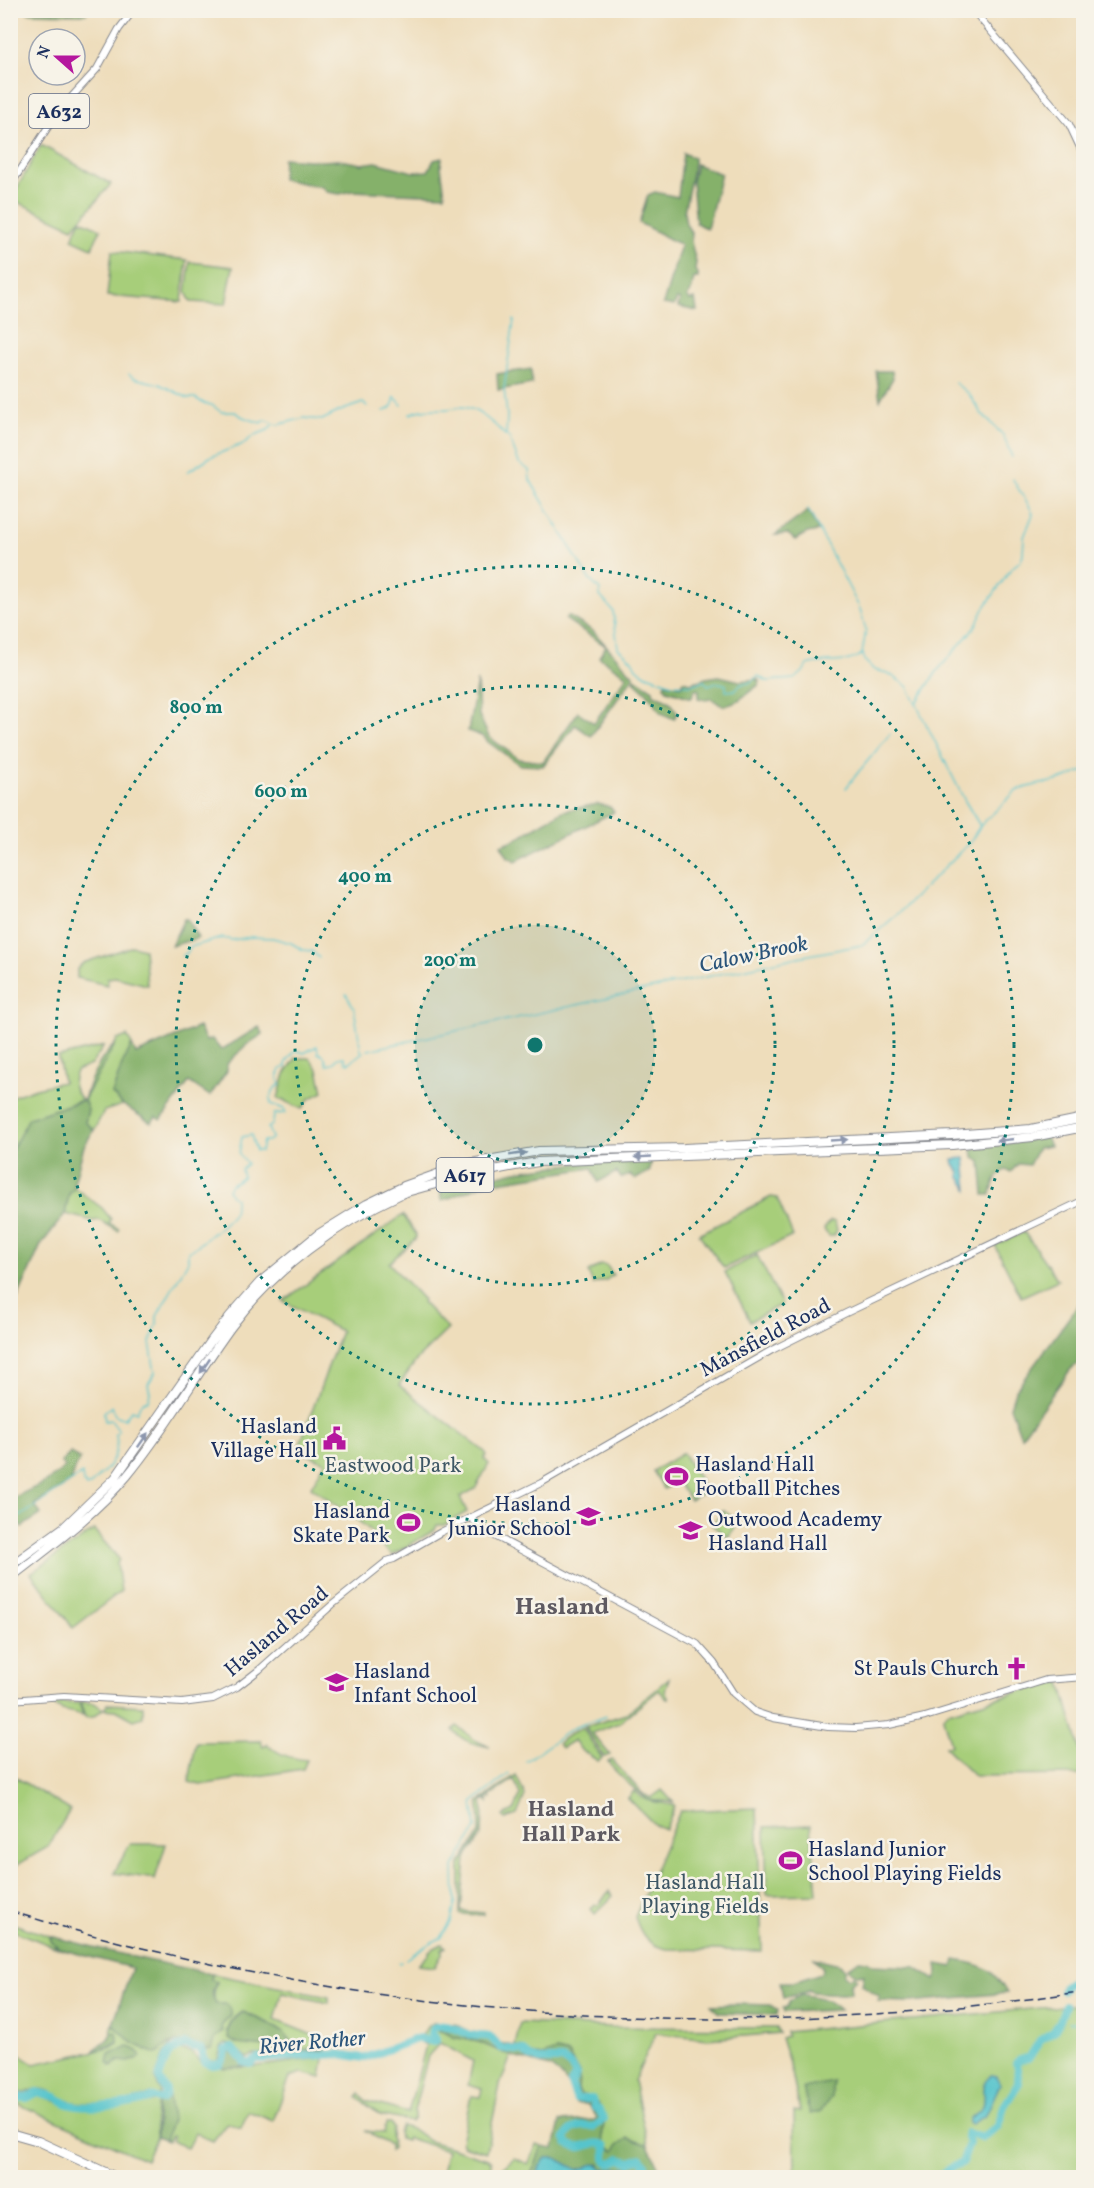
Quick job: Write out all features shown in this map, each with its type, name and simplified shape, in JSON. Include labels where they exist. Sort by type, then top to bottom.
[{"type":"highway","name":"A617","points":[[10,1566],[64,1527],[115,1478],[211,1341],[261,1282],[317,1235],[367,1204],[404,1186],[465,1164],[539,1151],[695,1147],[952,1135],[1032,1129],[1083,1118]]},
{"type":"highway","name":"A617","points":[[10,1578],[76,1527],[126,1477],[158,1436],[232,1326],[265,1288],[310,1248],[333,1232],[403,1193],[471,1174],[538,1162],[952,1145],[1033,1137],[1083,1127]]},
{"type":"highway","points":[[10,2133],[38,2141],[118,2178]]},
{"type":"main road","name":"A632","points":[[10,186],[57,113],[97,69],[113,40],[129,16],[136,10]]},
{"type":"main road","points":[[973,10],[1069,124],[1083,156]]},
{"type":"main road","name":"Mansfield Road","points":[[471,1518],[541,1483],[793,1339],[1083,1200]]},
{"type":"main road","points":[[471,1518],[491,1534],[697,1644],[709,1657],[738,1699],[755,1712],[767,1717],[828,1727],[856,1728],[889,1725],[925,1717],[1046,1680],[1083,1677]]},
{"type":"main road","name":"Hasland Road","points":[[10,1700],[64,1696],[182,1703],[202,1702],[224,1695],[259,1670],[382,1564],[471,1518]]},
{"type":"green space","points":[[87,10],[86,14],[28,13],[28,11]]},
{"type":"green space","points":[[41,145],[111,184],[73,228],[11,199]]},
{"type":"green space","points":[[683,153],[694,158],[684,212],[686,224],[692,234],[695,270],[698,274],[698,278],[694,278],[687,297],[690,300],[695,299],[697,311],[678,307],[680,300],[677,299],[674,306],[663,304],[681,245],[639,223],[648,195],[655,192],[678,197]]},
{"type":"green space","points":[[283,158],[339,160],[362,164],[376,162],[413,172],[428,171],[434,160],[442,158],[445,195],[327,192],[322,187],[282,179]]},
{"type":"green space","points":[[696,164],[721,174],[707,229],[696,223],[692,181]]},
{"type":"green space","points":[[81,220],[101,229],[92,248],[72,239]]},
{"type":"green space","points":[[112,251],[187,260],[182,302],[107,296]]},
{"type":"green space","points":[[190,262],[233,267],[226,304],[191,302],[186,292]]},
{"type":"green space","points":[[531,369],[532,384],[498,390],[497,374]]},
{"type":"green space","points":[[876,371],[892,371],[893,378],[880,400]]},
{"type":"green space","points":[[808,511],[819,531],[807,533],[795,540],[788,534],[775,535]]},
{"type":"green space","points":[[568,616],[593,631],[634,676],[591,736],[575,725],[543,766],[520,765],[484,737],[468,731],[477,681],[479,715],[489,737],[519,759],[543,762],[578,712],[594,723],[627,676],[599,657],[606,646],[565,619]]},
{"type":"green space","points":[[719,676],[740,681],[758,679],[760,682],[759,685],[729,705],[719,704],[710,698],[706,700],[698,698],[699,690],[695,690],[692,697],[689,697],[667,690],[664,686],[665,683],[682,686],[683,681],[691,683]]},
{"type":"green space","points":[[635,678],[653,690],[654,695],[671,703],[677,713],[674,719],[661,713],[647,693],[634,681]]},
{"type":"green space","points":[[598,804],[610,807],[614,812],[516,861],[508,857],[501,845],[514,840],[563,811]]},
{"type":"green space","points":[[184,919],[187,919],[198,938],[171,946]]},
{"type":"green space","points":[[133,946],[144,949],[147,985],[115,977],[108,978],[107,985],[77,978],[77,969],[83,963]]},
{"type":"green space","points":[[199,1027],[206,1041],[212,1039],[221,1050],[259,1027],[263,1034],[245,1046],[227,1064],[227,1071],[210,1096],[189,1082],[161,1120],[156,1117],[151,1123],[123,1105],[112,1094],[123,1062],[132,1045],[136,1054]]},
{"type":"green space","points":[[127,1036],[132,1045],[123,1062],[112,1094],[123,1105],[104,1111],[94,1130],[85,1122],[88,1110],[84,1100],[117,1040]]},
{"type":"green space","points":[[116,1043],[84,1100],[96,1069]]},
{"type":"green space","points":[[104,1046],[91,1065],[76,1071],[74,1086],[82,1100],[29,1118],[11,1152],[11,1097],[63,1082],[58,1057]]},
{"type":"green space","points":[[296,1058],[310,1058],[318,1069],[323,1092],[309,1099],[302,1109],[278,1098],[285,1074]]},
{"type":"green space","points":[[84,1100],[88,1110],[85,1122],[94,1130],[84,1146],[74,1183],[75,1188],[69,1194],[65,1214],[41,1245],[11,1313],[11,1151],[29,1118]]},
{"type":"green space","points":[[1046,1137],[1050,1146],[1038,1148],[1029,1165],[1018,1164],[1011,1172],[1005,1170],[995,1181],[991,1195],[984,1195],[981,1162],[973,1156],[972,1149]]},
{"type":"green space","points":[[651,1160],[650,1171],[636,1179],[630,1175],[621,1178],[617,1172],[598,1182],[592,1168],[485,1184],[442,1201],[440,1190],[515,1171],[589,1162]]},
{"type":"green space","points":[[75,1188],[102,1208],[111,1219],[109,1223],[119,1229],[118,1231],[99,1220],[93,1221],[65,1214],[69,1194]]},
{"type":"green space","points":[[771,1197],[777,1198],[793,1236],[724,1268],[699,1234]]},
{"type":"green space","name":"Eastwood Park","points":[[403,1215],[416,1234],[416,1238],[389,1263],[448,1329],[418,1358],[399,1385],[485,1452],[487,1455],[484,1459],[489,1464],[475,1489],[460,1497],[467,1512],[444,1525],[437,1525],[435,1530],[392,1555],[366,1527],[311,1487],[325,1462],[298,1450],[341,1331],[283,1301]]},
{"type":"green space","points":[[831,1221],[835,1222],[837,1230],[834,1236],[829,1236],[824,1230]]},
{"type":"green space","points":[[1024,1232],[1058,1280],[1021,1297],[995,1245]]},
{"type":"green space","points":[[757,1255],[782,1304],[750,1321],[725,1272]]},
{"type":"green space","points":[[601,1265],[607,1266],[613,1275],[593,1284],[588,1272]]},
{"type":"green space","points":[[1081,1301],[1084,1306],[1083,1359],[1070,1370],[1021,1437],[1010,1407],[1015,1391]]},
{"type":"green space","points":[[70,1453],[80,1459],[71,1482],[34,1505],[41,1514],[22,1527],[11,1520],[11,1500],[52,1478],[65,1466],[61,1463]]},
{"type":"green space","name":"Hasland Hall Football Pitches","points":[[683,1453],[706,1491],[690,1500],[678,1482],[664,1489],[653,1471]]},
{"type":"green space","points":[[723,1510],[739,1522],[728,1537],[712,1525]]},
{"type":"green space","points":[[94,1530],[119,1559],[117,1564],[121,1591],[73,1628],[31,1573]]},
{"type":"green space","points":[[669,1678],[665,1691],[669,1698],[666,1698],[659,1690],[619,1723],[592,1733],[610,1755],[604,1757],[585,1727],[626,1714]]},
{"type":"green space","points":[[1061,1682],[1083,1761],[1083,1775],[974,1776],[945,1747],[951,1745],[943,1718],[948,1712],[1046,1684]]},
{"type":"green space","points":[[80,1702],[94,1703],[103,1709],[88,1718],[85,1717]]},
{"type":"green space","points":[[49,1703],[79,1703],[83,1715],[62,1710]]},
{"type":"green space","points":[[107,1704],[143,1706],[143,1717],[134,1720],[116,1710],[105,1709]]},
{"type":"green space","points":[[457,1726],[475,1740],[490,1747],[465,1740],[453,1730]]},
{"type":"green space","points":[[583,1728],[602,1758],[598,1761],[581,1750],[574,1740],[561,1748],[558,1743]]},
{"type":"green space","points":[[261,1741],[263,1746],[267,1744],[285,1755],[307,1760],[303,1769],[200,1785],[189,1782],[196,1742]]},
{"type":"green space","points":[[612,1760],[643,1794],[651,1798],[662,1790],[674,1803],[646,1798],[611,1766],[608,1762]]},
{"type":"green space","points":[[516,1775],[525,1795],[517,1815],[505,1819],[503,1816],[514,1811],[520,1795],[514,1779],[490,1796],[491,1799],[487,1798],[488,1802],[485,1799],[482,1802],[482,1834],[466,1858],[461,1911],[484,1913],[484,1915],[460,1914],[460,1864],[480,1833],[479,1802]]},
{"type":"green space","points":[[15,1777],[70,1810],[48,1847],[11,1868],[10,1779]]},
{"type":"green space","points":[[634,1791],[648,1800],[675,1806],[665,1830],[656,1826],[628,1798]]},
{"type":"green space","name":"Hasland Hall Playing Fields","points":[[757,1808],[762,1951],[667,1949],[650,1942],[642,1934],[635,1917],[680,1811]]},
{"type":"green space","name":"Hasland Junior School Playing Fields","points":[[811,1825],[817,1894],[767,1895],[765,1827]]},
{"type":"green space","points":[[130,1844],[166,1844],[155,1879],[114,1873]]},
{"type":"green space","points":[[609,1891],[613,1896],[595,1914],[591,1909],[595,1904],[598,1906]]},
{"type":"green space","points":[[10,1923],[50,1936],[51,1941],[60,1949],[11,1930]]},
{"type":"green space","points":[[50,1936],[212,1974],[211,1980],[217,1982],[213,1993],[214,2001],[216,2004],[226,2004],[231,2010],[231,2016],[222,2025],[223,2032],[215,2039],[212,2049],[178,2043],[171,2044],[155,2054],[133,2043],[113,2024],[132,1968],[60,1949],[51,1941]]},
{"type":"green space","points":[[442,1944],[446,1947],[442,1949],[442,1954],[435,1967],[418,1965],[429,1954],[429,1951]]},
{"type":"green space","points":[[814,1958],[840,1964],[845,1970],[843,1975],[849,1978],[853,1975],[856,1979],[850,1984],[851,1993],[808,1990],[783,1998],[780,1982],[794,1982],[821,1973],[823,1968]]},
{"type":"green space","points":[[859,1960],[873,1965],[914,1967],[935,1980],[938,1973],[937,1964],[953,1967],[955,1960],[973,1963],[992,1973],[1007,1993],[910,2002],[878,2001],[880,1997],[862,1985],[864,1974],[857,1975],[847,1969]]},
{"type":"green space","points":[[212,1974],[329,1997],[329,2003],[282,1993],[275,2020],[315,2036],[315,2049],[300,2049],[294,2046],[284,2033],[243,2012],[233,2019],[227,2031],[266,2047],[274,2055],[253,2055],[247,2058],[231,2045],[225,2044],[221,2048],[217,2062],[208,2060],[205,2050],[212,2049],[215,2039],[223,2032],[214,2000],[217,1982],[211,1980]]},
{"type":"green space","points":[[801,1995],[822,1998],[840,2010],[784,2012],[783,2008],[787,2007],[789,2001]]},
{"type":"green space","points":[[1083,2004],[1083,2177],[795,2177],[794,2112],[800,2111],[792,2073],[781,2038],[787,2036],[786,2032]]},
{"type":"green space","points":[[711,2005],[770,2005],[778,2010],[777,2015],[720,2013]]},
{"type":"green space","points":[[243,2012],[284,2033],[294,2046],[300,2049],[321,2049],[324,2042],[326,2050],[274,2055],[266,2047],[237,2044],[229,2039],[228,2031],[233,2020]]},
{"type":"green space","points":[[432,2023],[440,2023],[437,2028],[453,2037],[479,2042],[511,2056],[500,2085],[486,2152],[463,2145],[461,2142],[470,2100],[472,2096],[480,2097],[482,2089],[468,2085],[473,2061],[440,2043],[428,2056],[414,2118],[411,2122],[380,2115],[358,2098],[360,2093],[366,2101],[408,2113],[426,2045],[419,2041]]},
{"type":"green space","points":[[440,2023],[455,2024],[470,2032],[490,2034],[499,2043],[524,2048],[530,2054],[542,2056],[556,2051],[568,2054],[579,2073],[578,2090],[581,2095],[590,2097],[596,2102],[606,2118],[603,2137],[607,2145],[615,2151],[618,2145],[628,2138],[648,2145],[663,2177],[636,2177],[636,2170],[602,2169],[599,2164],[577,2169],[565,2163],[540,2166],[537,2177],[530,2177],[542,2147],[554,2149],[560,2122],[595,2120],[597,2117],[587,2104],[576,2104],[571,2088],[550,2067],[511,2056],[479,2042],[453,2037],[447,2032],[439,2031],[437,2028]]},
{"type":"green space","points":[[520,2023],[612,2027],[777,2028],[779,2033],[708,2039],[656,2033],[634,2081],[648,2145],[628,2138],[615,2151],[607,2145],[603,2138],[602,2130],[605,2121],[600,2107],[591,2098],[581,2095],[578,2090],[579,2073],[568,2054],[538,2056],[515,2046]]},
{"type":"green space","points":[[113,2024],[133,2043],[159,2053],[163,2047],[173,2043],[164,2054],[155,2079],[161,2091],[159,2096],[152,2094],[123,2102],[93,2103],[69,2101],[43,2089],[11,2094],[10,2048],[34,2064],[110,2048],[118,2043],[116,2033],[111,2032]]},
{"type":"green space","points":[[111,2032],[116,2032],[118,2043],[95,2051],[108,2039]]},
{"type":"green space","points":[[128,2046],[138,2051],[141,2057],[129,2062],[119,2061],[111,2066],[108,2063],[110,2054]]},
{"type":"green space","points":[[177,2050],[192,2053],[203,2064],[213,2067],[254,2066],[324,2058],[321,2078],[302,2073],[290,2077],[273,2121],[248,2111],[241,2128],[227,2123],[213,2141],[195,2133],[187,2148],[172,2141],[171,2136],[168,2141],[156,2137],[146,2160],[11,2101],[13,2098],[27,2100],[37,2095],[68,2106],[101,2109],[158,2100],[156,2134],[167,2091],[161,2079],[170,2054]]},
{"type":"green space","points":[[230,2052],[248,2066],[224,2068],[221,2066],[227,2053]]},
{"type":"green space","points":[[833,2082],[831,2097],[820,2112],[810,2114],[803,2088]]},
{"type":"green space","points":[[169,2097],[172,2120],[165,2140],[156,2137],[158,2100],[165,2101]]},
{"type":"green space","points":[[386,2123],[390,2123],[393,2127],[391,2137],[393,2148],[390,2151],[390,2145],[365,2131],[384,2133]]},
{"type":"green space","points":[[402,2126],[414,2130],[429,2141],[488,2159],[491,2167],[483,2177],[458,2177],[441,2172],[447,2150],[407,2138],[406,2141],[399,2139],[398,2132]]},
{"type":"green space","points":[[537,2145],[542,2147],[530,2177],[520,2177],[499,2171],[514,2158],[528,2164]]},
{"type":"water","points":[[965,1158],[968,1189],[959,1176],[960,1172],[954,1165],[953,1159]]},
{"type":"water","points":[[991,2075],[996,2076],[1000,2084],[986,2115],[972,2124],[969,2123],[969,2119],[983,2106],[984,2085]]},
{"type":"water","points":[[546,2158],[556,2158],[578,2170],[594,2164],[602,2169],[629,2167],[636,2170],[636,2177],[537,2177],[540,2166]]},
{"type":"waterway","points":[[514,320],[504,389],[507,415],[506,436],[509,437],[519,463],[529,470],[530,480],[589,579],[600,590],[600,596],[613,611],[618,648],[632,660],[636,668],[647,675],[672,684],[690,685],[704,681],[708,685],[721,683],[726,685],[726,691],[736,690],[741,684],[749,683],[758,676],[767,681],[795,679],[807,665],[850,660],[862,654]]},
{"type":"waterway","points":[[129,374],[134,378],[159,384],[188,398],[195,398],[212,405],[221,412],[235,412],[261,423],[266,420],[277,425],[304,418],[322,420],[363,403],[367,406]]},
{"type":"waterway","points":[[955,383],[969,394],[981,413],[1003,435],[1012,457]]},
{"type":"waterway","points":[[384,411],[392,406],[395,397],[402,405]]},
{"type":"waterway","points":[[410,414],[424,410],[467,408],[485,417],[505,435]]},
{"type":"waterway","points":[[187,472],[210,457],[243,444],[255,435],[268,430],[272,425]]},
{"type":"waterway","points":[[917,702],[938,670],[975,627],[985,607],[1011,569],[1021,560],[1024,537],[1033,514],[1013,479]]},
{"type":"waterway","points":[[808,509],[860,609],[866,630],[862,654],[864,660],[874,670],[888,673],[907,686],[980,826]]},
{"type":"waterway","points":[[861,769],[890,734]]},
{"type":"waterway","points":[[846,788],[860,770]]},
{"type":"waterway","name":"Calow Brook","points":[[368,1050],[862,945],[900,912],[970,842],[980,826],[1015,792],[1084,771]]},
{"type":"waterway","points":[[182,956],[190,947],[222,938],[232,940],[251,937],[273,938],[291,943],[303,950],[312,951],[319,958]]},
{"type":"waterway","points":[[346,994],[354,1008],[361,1051]]},
{"type":"waterway","points":[[10,1518],[21,1516],[82,1474],[83,1482],[87,1487],[111,1463],[115,1453],[116,1434],[119,1431],[111,1420],[105,1421],[104,1412],[112,1406],[115,1415],[125,1419],[131,1410],[137,1412],[141,1403],[148,1400],[150,1393],[148,1384],[155,1373],[150,1342],[157,1324],[157,1316],[188,1261],[188,1252],[213,1233],[234,1212],[235,1198],[228,1190],[231,1184],[243,1177],[241,1169],[247,1164],[239,1154],[242,1137],[251,1135],[256,1151],[261,1151],[263,1141],[272,1138],[268,1128],[273,1124],[274,1114],[286,1113],[284,1109],[271,1104],[270,1097],[275,1088],[280,1085],[278,1077],[281,1069],[286,1067],[286,1062],[296,1050],[304,1053],[317,1046],[318,1053],[324,1056],[327,1065],[344,1057],[349,1063],[363,1052]]},
{"type":"waterway","points":[[526,1761],[573,1728],[606,1716]]},
{"type":"waterway","points":[[406,1959],[441,1938],[451,1922],[455,1903],[454,1867],[476,1828],[473,1802],[509,1774]]},
{"type":"waterway","name":"River Rother","points":[[1063,1991],[1065,1985],[1084,1977]]},
{"type":"waterway","name":"River Rother","points":[[936,2178],[962,2163],[969,2143],[967,2133],[982,2138],[998,2126],[1004,2106],[1019,2083],[1016,2063],[1020,2059],[1029,2058],[1040,2040],[1054,2031],[1065,2006]]},
{"type":"waterway","points":[[1069,2022],[1084,2021]]},
{"type":"waterway","name":"River Rother","points":[[10,2097],[27,2098],[38,2092],[56,2097],[68,2104],[86,2107],[124,2104],[153,2097],[161,2100],[165,2097],[166,2090],[159,2078],[165,2060],[170,2053],[186,2044],[201,2049],[205,2062],[212,2065],[220,2064],[225,2050],[232,2048],[244,2062],[250,2064],[257,2059],[339,2054],[365,2058],[419,2038],[436,2041],[431,2033],[433,2028],[447,2026],[470,2035],[490,2037],[501,2048],[523,2051],[530,2057],[540,2060],[562,2060],[570,2065],[576,2075],[571,2083],[576,2099],[592,2099],[594,2107],[599,2110],[604,2119],[594,2127],[581,2126],[570,2131],[565,2138],[568,2144],[579,2147],[603,2144],[606,2146],[605,2159],[610,2163],[620,2159],[630,2162],[641,2158],[645,2164],[643,2178]]},
{"type":"railway","points":[[10,1911],[140,1947],[273,1977],[407,1998],[542,2012],[679,2019],[815,2017],[950,2008],[1084,1991]]},
{"type":"place","name":"Hasland Village Hall","points":[[335,1438]]},
{"type":"place","name":"Hasland Hall Football Pitches","points":[[677,1476]]},
{"type":"place","name":"Hasland Junior School","points":[[589,1516]]},
{"type":"place","name":"Hasland Skate Park","points":[[408,1523]]},
{"type":"place","name":"Outwood Academy Hasland Hall","points":[[690,1531]]},
{"type":"place","name":"St Pauls Church","points":[[1017,1668]]},
{"type":"place","name":"Hasland Infant School","points":[[336,1683]]},
{"type":"place","name":"Hasland Junior School Playing Fields","points":[[790,1861]]},
{"type":"district","name":"Hasland","points":[[562,1606]]},
{"type":"district","name":"Hasland Hall Park","points":[[571,1820]]}]
